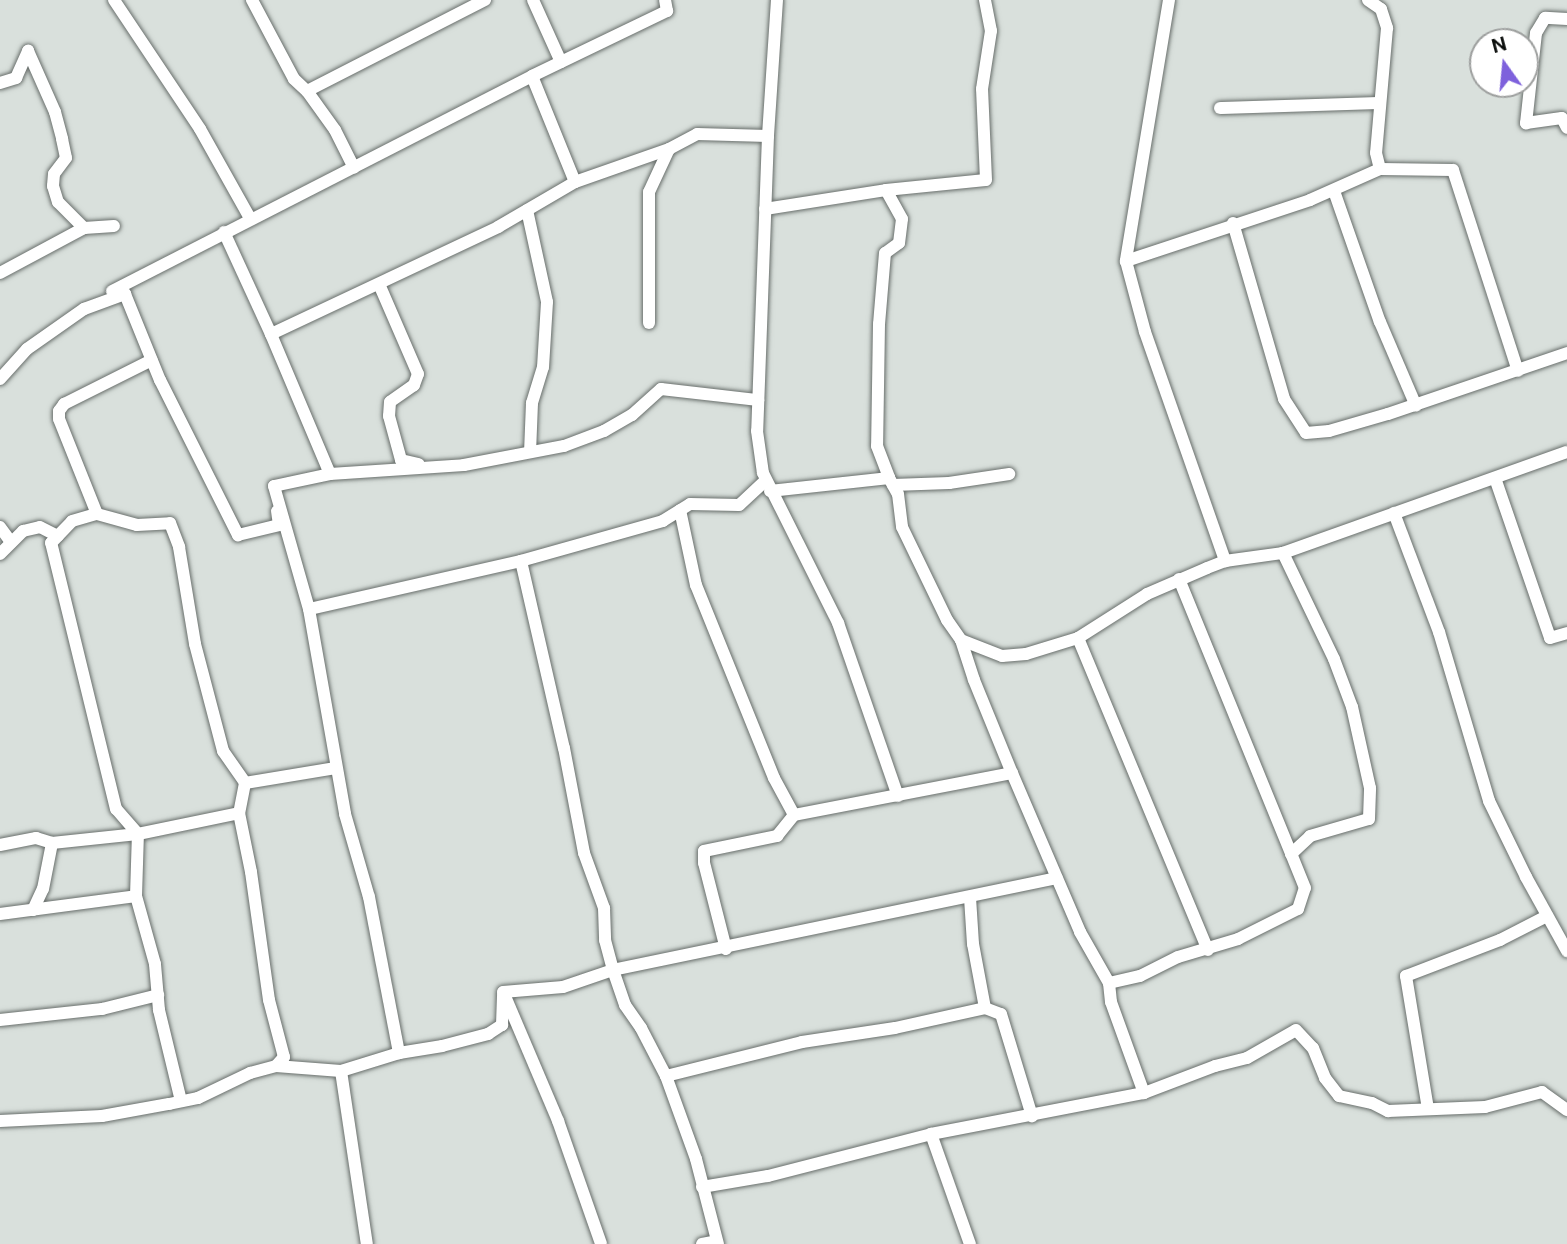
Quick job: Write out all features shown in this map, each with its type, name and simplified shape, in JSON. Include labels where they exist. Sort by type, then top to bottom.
[{"type":"street","points":[[114,0],[200,129],[250,218]]},
{"type":"street","points":[[252,0],[293,79],[307,91],[335,130],[354,168]]},
{"type":"street","points":[[307,91],[485,0]]},
{"type":"street","points":[[533,0],[561,62]]},
{"type":"street","points":[[96,296],[126,286],[250,218],[667,11],[666,0]]},
{"type":"street","points":[[777,0],[768,136],[757,431],[768,486],[838,623],[898,796]]},
{"type":"street","points":[[765,209],[886,190],[986,180],[982,89],[991,32],[985,0]]},
{"type":"street","points":[[1169,0],[1146,123],[1126,261],[1145,332],[1225,561]]},
{"type":"street","points":[[1368,0],[1386,18],[1376,153],[1380,169]]},
{"type":"street","points":[[1567,19],[1545,18],[1536,33],[1526,123],[1562,118],[1567,128]]},
{"type":"street","points":[[0,83],[16,78],[28,51],[55,112],[66,158],[54,174],[53,186],[58,202],[84,228]]},
{"type":"street","points":[[532,76],[575,182]]},
{"type":"street","points":[[1220,108],[1380,103]]},
{"type":"street","points":[[271,334],[527,210],[575,182],[669,149],[697,134],[768,136]]},
{"type":"street","points":[[649,323],[649,192],[669,149]]},
{"type":"street","points":[[1126,261],[1334,191],[1380,169],[1453,170],[1518,370]]},
{"type":"street","points":[[886,190],[902,219],[899,243],[885,253],[879,324],[877,446],[898,494],[902,527],[947,620],[961,640],[974,680],[1080,932],[1109,983],[1111,1002],[1144,1093]]},
{"type":"street","points":[[1334,191],[1380,322],[1416,406]]},
{"type":"street","points":[[527,210],[547,302],[544,367],[532,403],[530,452]]},
{"type":"street","points":[[1233,223],[1284,400],[1306,433],[1329,431],[1416,406],[1567,353]]},
{"type":"street","points":[[0,273],[84,228],[114,226]]},
{"type":"street","points":[[224,232],[271,334],[330,474]]},
{"type":"street","points":[[379,284],[418,374],[414,385],[390,402],[389,416],[401,460],[420,464],[464,465]]},
{"type":"street","points":[[0,379],[27,349],[85,309],[125,294],[152,360],[238,535],[279,525],[274,486]]},
{"type":"street","points":[[97,514],[59,419],[59,411],[64,404],[152,360]]},
{"type":"street","points":[[274,486],[330,474],[464,465],[564,446],[604,431],[632,415],[661,389],[758,400]]},
{"type":"street","points":[[961,640],[1002,656],[1026,654],[1078,638],[1147,594],[1225,561],[1283,553],[1567,452]]},
{"type":"street","points":[[309,609],[521,561],[663,521],[690,505],[739,505],[768,486],[891,481],[949,483],[1009,474]]},
{"type":"street","points":[[1495,478],[1550,638],[1567,633]]},
{"type":"street","points":[[274,486],[309,609],[345,814],[369,897],[399,1053]]},
{"type":"street","points":[[680,510],[696,585],[774,778],[794,815]]},
{"type":"street","points":[[1394,513],[1439,632],[1489,801],[1567,951]]},
{"type":"street","points":[[181,1101],[158,995],[155,964],[136,896],[138,834],[116,809],[51,543],[72,521],[97,514],[137,525],[170,523],[179,547],[195,644],[223,751],[245,783],[239,813],[251,872],[269,1000],[284,1057],[276,1066]]},
{"type":"street","points":[[0,527],[11,542]]},
{"type":"street","points":[[0,554],[23,531],[40,527],[58,536]]},
{"type":"street","points":[[1283,553],[1334,659],[1352,707],[1370,788],[1369,819],[1310,836],[1291,854]]},
{"type":"street","points":[[521,561],[564,748],[584,853],[604,908],[606,940],[613,970],[625,1005],[641,1028],[666,1076],[696,1159],[718,1242],[702,1244]]},
{"type":"street","points":[[1109,983],[1140,976],[1178,957],[1208,950],[1297,909],[1305,888],[1179,579]]},
{"type":"street","points":[[1078,638],[1208,950]]},
{"type":"street","points":[[245,783],[336,768]]},
{"type":"street","points":[[726,949],[704,863],[704,852],[777,836],[794,815],[1012,773]]},
{"type":"street","points":[[0,845],[36,838],[52,843],[138,834],[239,813]]},
{"type":"street","points":[[33,910],[43,889],[52,843]]},
{"type":"street","points":[[503,992],[563,987],[613,970],[726,949],[1057,878]]},
{"type":"street","points":[[0,914],[136,896]]},
{"type":"street","points":[[970,897],[973,944],[985,1008]]},
{"type":"street","points":[[1428,1109],[1406,976],[1500,940],[1547,916]]},
{"type":"street","points":[[0,1121],[102,1116],[198,1098],[250,1073],[276,1066],[341,1071],[399,1053],[442,1046],[488,1034],[502,1025],[503,992]]},
{"type":"street","points":[[503,992],[558,1121],[601,1244]]},
{"type":"street","points":[[0,1020],[102,1009],[158,995]]},
{"type":"street","points":[[666,1076],[802,1042],[895,1028],[985,1008],[1001,1014],[1032,1116]]},
{"type":"street","points":[[702,1187],[768,1176],[931,1134],[1144,1093],[1216,1066],[1247,1058],[1296,1030],[1313,1048],[1325,1078],[1339,1096],[1372,1103],[1388,1111],[1485,1107],[1542,1092],[1567,1110]]},
{"type":"street","points":[[341,1071],[367,1244]]},
{"type":"street","points":[[931,1134],[970,1244]]}]
